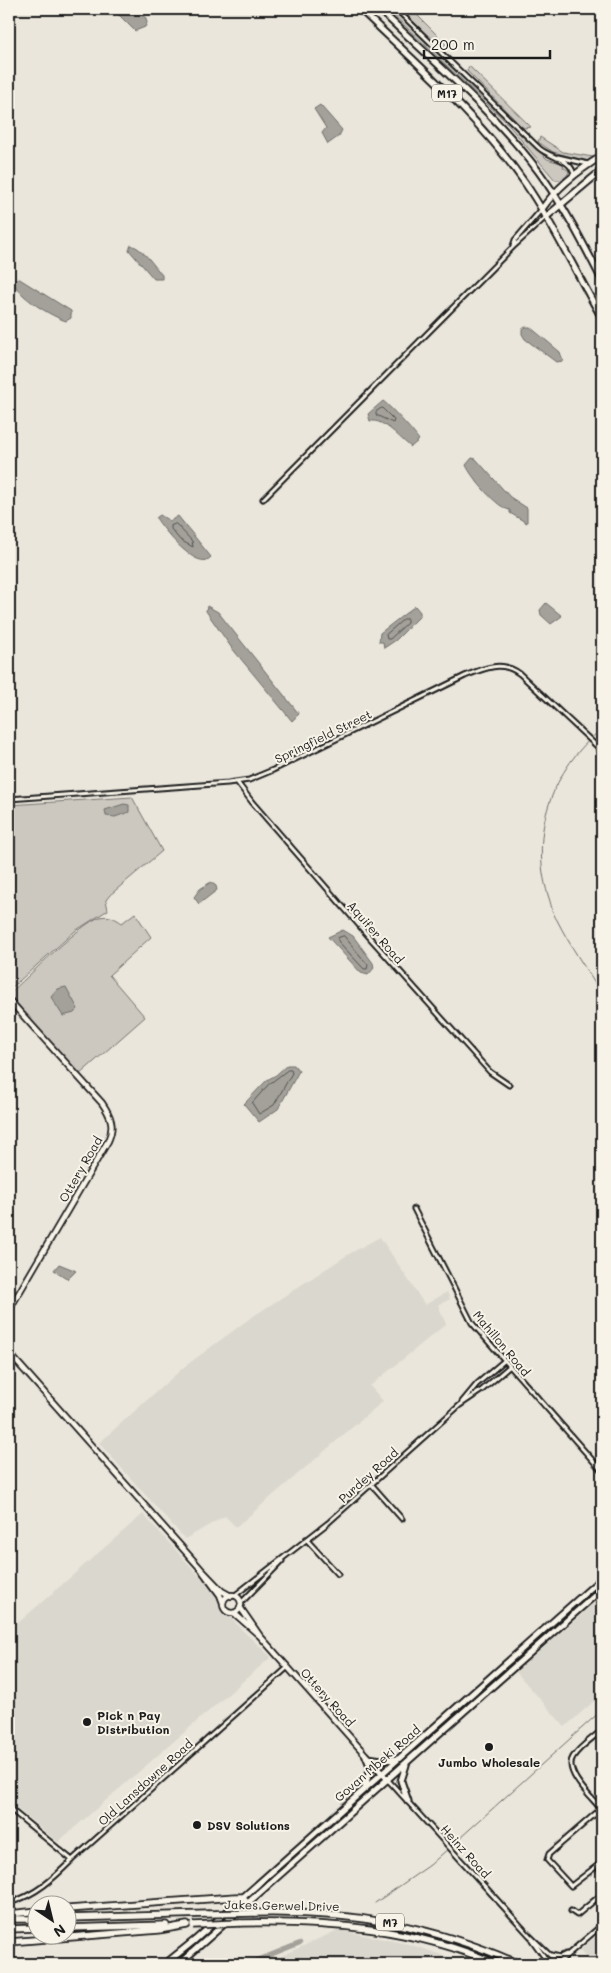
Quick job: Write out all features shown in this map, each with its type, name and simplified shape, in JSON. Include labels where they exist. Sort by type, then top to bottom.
[{"type":"highway","points":[[78,1908],[242,1897],[248,1904]]},
{"type":"highway","points":[[9,1914],[28,1913]]},
{"type":"highway","name":"Jakes Gerwel Drive","points":[[78,1918],[316,1913],[376,1919],[462,1941],[519,1964]]},
{"type":"highway","points":[[9,1919],[28,1919]]},
{"type":"highway","name":"Jakes Gerwel Drive","points":[[78,1928],[313,1922],[373,1929],[433,1942],[496,1964]]},
{"type":"highway","points":[[9,1942],[159,1930],[190,1925]]},
{"type":"highway","points":[[9,1929],[28,1928]]},
{"type":"main road","name":"M17","points":[[360,9],[480,127],[511,164],[542,209],[602,318]]},
{"type":"main road","name":"M17","points":[[379,9],[501,127],[526,155],[560,204],[602,280]]},
{"type":"main road","points":[[542,209],[553,193],[602,156]]},
{"type":"main road","points":[[546,217],[602,170]]},
{"type":"main road","name":"Govan Mbeki Road","points":[[165,1964],[602,1578]]},
{"type":"main road","name":"Govan Mbeki Road","points":[[179,1964],[408,1763],[602,1588]]},
{"type":"main road","points":[[364,1788],[370,1771],[367,1757],[382,1760],[397,1759]]},
{"type":"main road","points":[[408,1763],[401,1781],[408,1801]]},
{"type":"street","points":[[396,9],[539,148],[570,165],[574,176]]},
{"type":"street","points":[[555,158],[563,157],[589,164]]},
{"type":"street","points":[[513,246],[515,240],[542,209]]},
{"type":"street","points":[[263,499],[513,246],[546,217]]},
{"type":"street","name":"Springfield Street","points":[[9,799],[237,782],[273,770],[466,676],[492,666],[509,667],[520,674],[602,751]]},
{"type":"street","name":"Aquifer Road","points":[[237,782],[262,814],[396,968],[490,1072],[509,1085]]},
{"type":"street","name":"Ottery Road","points":[[9,1000],[102,1103],[111,1117],[112,1126],[108,1141],[9,1310]]},
{"type":"street","name":"Mahillon Road","points":[[414,1210],[467,1316],[602,1471]]},
{"type":"street","points":[[9,1353],[201,1569],[222,1591],[233,1596]]},
{"type":"street","name":"Purdey Road","points":[[233,1596],[286,1556],[372,1485],[460,1404],[477,1384],[504,1360]]},
{"type":"street","name":"Purdey Road","points":[[460,1404],[482,1390],[510,1366]]},
{"type":"street","points":[[372,1485],[402,1518]]},
{"type":"street","points":[[306,1539],[338,1574]]},
{"type":"street","name":"Purdey Road","points":[[240,1605],[286,1556]]},
{"type":"street","points":[[201,1569],[220,1595],[223,1603],[233,1596]]},
{"type":"street","name":"Ottery Road","points":[[233,1596],[260,1636]]},
{"type":"street","name":"Ottery Road","points":[[223,1603],[226,1611],[234,1613],[260,1636],[388,1780]]},
{"type":"street","points":[[234,1613],[240,1605]]},
{"type":"street","name":"Old Lansdowne Road","points":[[9,1902],[36,1892],[49,1883],[72,1860],[288,1667]]},
{"type":"street","points":[[602,1730],[573,1757],[570,1765],[573,1775],[602,1809],[549,1854],[547,1860],[571,1886],[602,1862]]},
{"type":"street","points":[[598,1734],[602,1739]]},
{"type":"street","name":"Heinz Road","points":[[388,1780],[529,1935],[559,1964]]},
{"type":"street","points":[[9,1808],[72,1860]]},
{"type":"street","points":[[571,1911],[577,1915],[602,1894]]},
{"type":"street","points":[[559,1964],[602,1925]]},
{"type":"street","name":"Heinz Road","points":[[529,1935],[545,1958],[559,1964]]},
{"type":"street","points":[[549,1954],[560,1957],[569,1953]]},
{"type":"shaded area","points":[[387,9],[392,9],[547,159],[564,164],[563,167],[569,171],[566,177],[555,180],[505,121]]},
{"type":"shaded area","points":[[401,9],[411,9],[446,44],[443,47],[436,44]]},
{"type":"shaded area","points":[[469,66],[531,127],[524,128],[521,126],[467,71]]},
{"type":"shaded area","points":[[540,137],[563,152],[593,157],[587,161],[553,152],[538,142]]},
{"type":"shaded area","points":[[132,797],[162,851],[110,895],[106,900],[108,910],[75,931],[9,990],[9,805]]},
{"type":"shaded area","points":[[135,913],[151,937],[109,975],[145,1017],[79,1075],[9,994],[91,921],[106,916],[122,923]]},
{"type":"shaded area","points":[[380,1237],[425,1305],[447,1292],[450,1299],[438,1305],[446,1324],[370,1386],[383,1401],[236,1527],[225,1516],[185,1539],[99,1443],[184,1367],[249,1319],[349,1254]]},
{"type":"shaded area","points":[[143,1514],[213,1591],[238,1626],[271,1657],[58,1842],[9,1802],[9,1613],[18,1623]]},
{"type":"shaded area","points":[[602,1596],[602,1694],[565,1727],[516,1672]]},
{"type":"shaded area","points":[[338,1930],[408,1944],[470,1964],[264,1964]]},
{"type":"shaded area","points":[[602,1931],[602,1964],[592,1964],[580,1950]]},
{"type":"water","points":[[113,9],[134,9],[146,18],[147,23],[145,27],[135,31]]},
{"type":"water","points":[[320,105],[342,130],[339,136],[328,144],[322,133],[326,128],[314,109]]},
{"type":"water","points":[[131,245],[148,258],[162,275],[162,279],[154,279],[129,250]]},
{"type":"water","points":[[18,278],[71,311],[71,318],[66,321],[60,319],[28,300],[16,288],[13,282]]},
{"type":"water","points":[[530,327],[560,352],[563,361],[556,362],[525,339],[522,329]]},
{"type":"water","points":[[383,401],[419,440],[411,447],[387,426],[376,421],[370,421],[368,414]]},
{"type":"water","points":[[472,458],[476,459],[510,497],[527,508],[527,523],[510,513],[510,510],[499,504],[479,484],[466,465]]},
{"type":"water","points":[[160,515],[170,521],[178,516],[211,557],[205,560],[198,559],[181,548],[156,518]]},
{"type":"water","points":[[546,603],[562,616],[551,624],[541,615],[540,610]]},
{"type":"water","points":[[207,606],[218,612],[299,714],[292,721],[231,647],[206,611]]},
{"type":"water","points":[[415,606],[420,612],[420,616],[396,640],[384,648],[383,642],[379,642],[380,633]]},
{"type":"water","points":[[124,804],[129,805],[129,812],[115,817],[106,816],[105,810]]},
{"type":"water","points":[[211,882],[216,886],[217,890],[199,904],[194,897],[200,889]]},
{"type":"water","points":[[343,930],[353,936],[373,963],[374,968],[368,975],[361,973],[328,937]]},
{"type":"water","points":[[66,987],[78,1009],[74,1013],[63,1016],[51,997],[58,989]]},
{"type":"water","points":[[287,1065],[294,1065],[299,1071],[278,1109],[259,1122],[244,1104],[267,1080]]},
{"type":"water","points":[[59,1264],[76,1271],[68,1279],[54,1270]]},
{"type":"waterway","points":[[602,729],[570,763],[558,783],[549,804],[541,849],[543,872],[554,914],[602,995]]},
{"type":"waterway","points":[[375,1903],[430,1865],[602,1710]]},
{"type":"waterway","points":[[248,1964],[300,1943]]},
{"type":"place","name":"Pick n Pay Distribution","points":[[87,1722]]},
{"type":"place","name":"Jumbo Wholesale","points":[[489,1747]]},
{"type":"place","name":"DSV Solutions","points":[[197,1825]]}]
